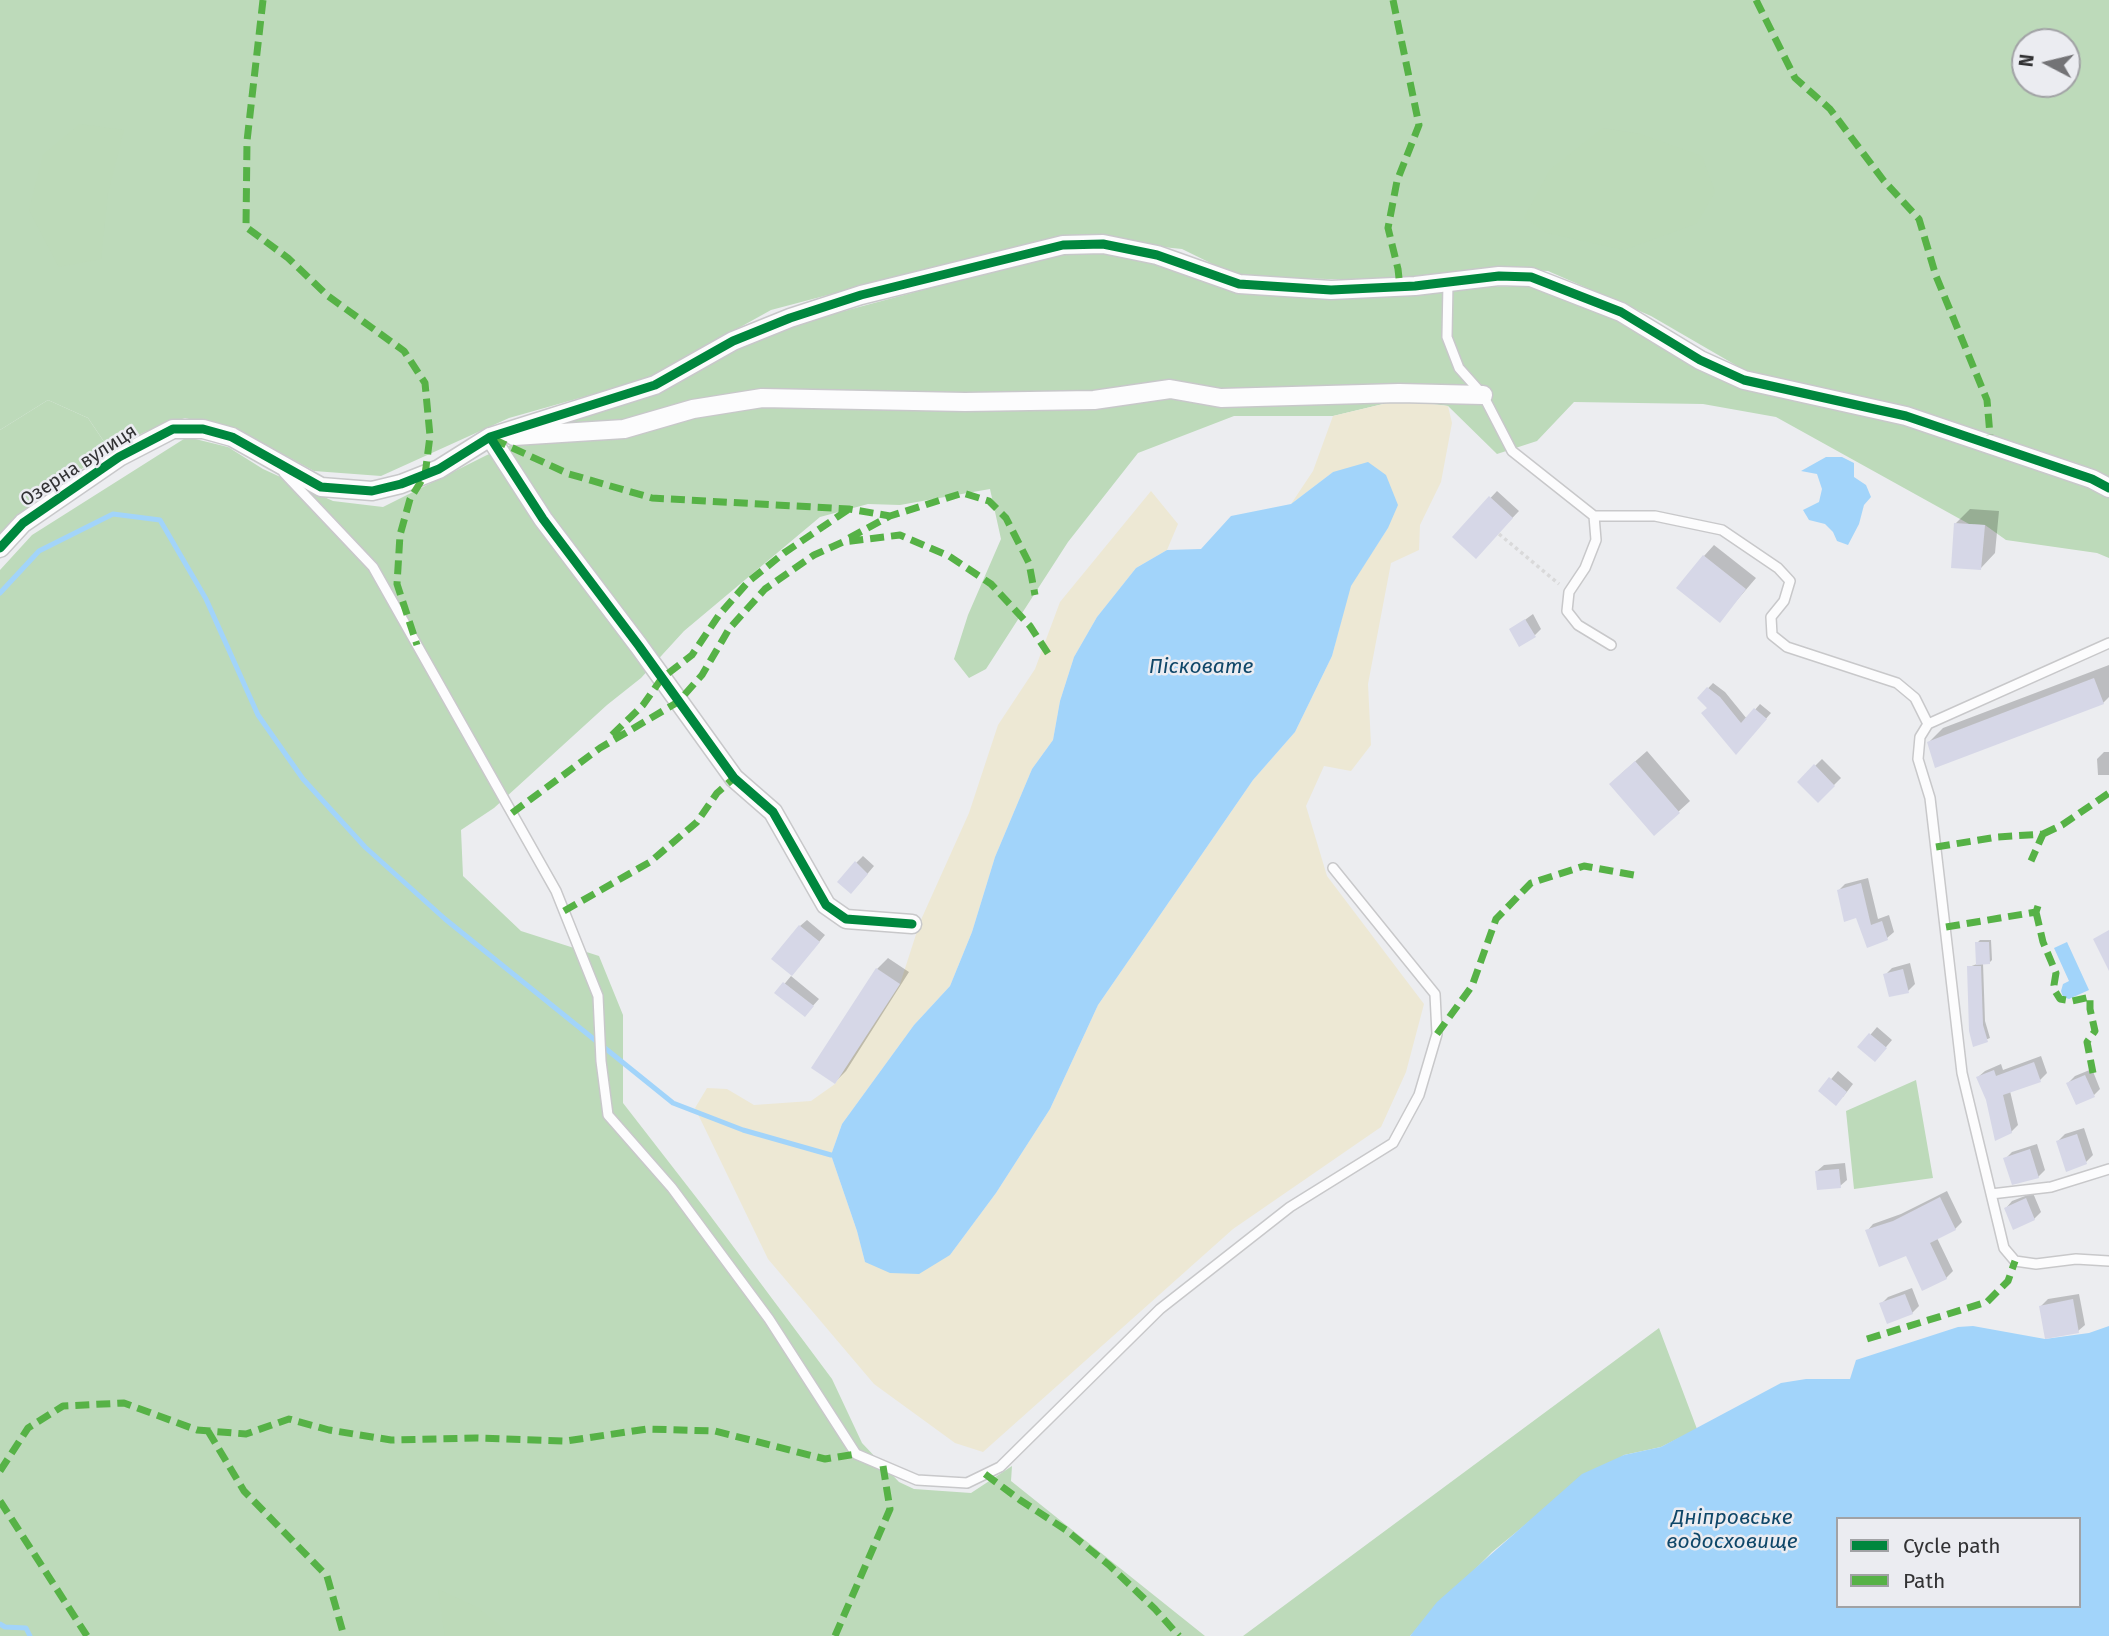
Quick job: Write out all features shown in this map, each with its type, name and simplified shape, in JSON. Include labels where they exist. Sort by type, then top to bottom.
[{"type":"street","name":"Озерна вулиця","points":[[0,548],[23,523],[119,457],[173,429],[203,429],[232,437],[321,487],[372,491],[401,484],[439,469],[490,437],[655,385],[733,341],[790,318],[861,295],[1063,245],[1103,244],[1157,255],[1239,284],[1331,290],[1448,283],[1499,276],[1531,277],[1621,312],[1700,360],[1744,380],[1906,416],[2092,479],[2109,488]]},
{"type":"street","points":[[912,924],[846,919],[826,905],[774,812],[734,778],[543,519],[490,437],[624,429],[693,409],[762,398],[965,402],[1081,400],[1170,389],[1222,398],[1399,393],[1483,395]]},
{"type":"lane","points":[[1448,283],[1447,337],[1459,368],[1483,395],[1512,451],[1594,516],[1655,516],[1722,530],[1778,568],[1790,581],[1784,601],[1771,617],[1772,635],[1787,647],[1897,683],[1915,698],[1928,723]]},
{"type":"lane","points":[[273,461],[373,567],[555,891],[598,996],[601,1061],[608,1115],[672,1188],[769,1319],[856,1454],[917,1480],[967,1483],[1000,1467],[1160,1308],[1290,1208],[1393,1143],[1419,1095],[1437,1034],[1434,994],[1333,868]]},
{"type":"lane","points":[[1594,516],[1596,540],[1585,568],[1569,592],[1567,611],[1578,625],[1611,645]]},
{"type":"lane","points":[[2109,643],[1928,723],[1920,737],[1918,759],[1930,798],[1962,1073],[2004,1248],[2015,1261],[2036,1264],[2076,1259],[2109,1261]]},
{"type":"lane","points":[[1991,1194],[2051,1187],[2109,1169]]},
{"type":"path","points":[[1499,534],[1569,592]]},
{"type":"green space","points":[[0,0],[2109,0],[2109,479],[2076,463],[1908,409],[1751,374],[1651,316],[1548,271],[1504,269],[1372,280],[1239,277],[1182,249],[1064,237],[938,266],[771,310],[647,379],[509,418],[381,476],[314,471],[242,432],[185,418],[145,432],[109,449],[88,418],[48,400],[0,430]]},
{"type":"green space","points":[[80,124],[124,130],[108,193],[101,259],[59,267],[29,210],[43,155]]},
{"type":"green space","points":[[1603,128],[1641,134],[1702,156],[1715,192],[1696,224],[1624,250],[1547,233],[1524,218],[1550,170]]},
{"type":"green space","points":[[1106,250],[1168,264],[1236,290],[1534,286],[1620,320],[1697,368],[1898,421],[2089,484],[2109,495],[2109,558],[2097,553],[2006,540],[1985,525],[1969,524],[1776,417],[1703,404],[1574,402],[1537,441],[1497,454],[1448,406],[1400,400],[1333,416],[1234,416],[1138,453],[1068,542],[986,669],[969,678],[954,659],[968,615],[1001,539],[990,489],[900,505],[868,504],[820,517],[684,631],[641,678],[607,705],[494,808],[461,830],[463,876],[521,931],[599,956],[623,1015],[623,1103],[832,1379],[862,1443],[899,1482],[914,1489],[971,1493],[1012,1466],[1011,1481],[1205,1636],[0,1636],[0,570],[32,535],[187,437],[228,447],[263,469],[333,501],[383,507],[487,455],[584,415],[654,393],[773,330],[1065,252]]},
{"type":"green space","points":[[48,400],[88,418],[109,449],[34,504],[0,534],[0,430]]},
{"type":"green space","points":[[1916,1080],[1933,1178],[1854,1189],[1846,1111]]},
{"type":"green space","points":[[1659,1328],[1697,1429],[1661,1447],[1624,1455],[1542,1511],[1492,1552],[1410,1636],[1243,1636]]},
{"type":"green space","points":[[438,1589],[477,1607],[512,1636],[445,1636]]},
{"type":"sand","points":[[1400,400],[1448,406],[1452,423],[1441,482],[1420,525],[1419,550],[1391,563],[1368,684],[1371,745],[1351,771],[1324,766],[1306,806],[1327,876],[1424,1004],[1406,1072],[1381,1127],[1233,1229],[983,1452],[955,1443],[874,1384],[768,1259],[695,1108],[707,1088],[727,1089],[754,1105],[811,1101],[835,1084],[900,984],[920,922],[969,813],[998,725],[1035,669],[1060,602],[1151,491],[1178,524],[1167,550],[1136,568],[1097,617],[1074,657],[1060,701],[1053,740],[1032,769],[995,857],[972,932],[950,986],[914,1025],[842,1124],[831,1155],[865,1262],[950,1255],[996,1193],[1050,1109],[1098,1005],[1253,780],[1295,732],[1332,656],[1350,586],[1388,528],[1333,472],[1291,504],[1313,471],[1333,416]]},
{"type":"water","points":[[1826,457],[1842,457],[1854,463],[1854,477],[1866,485],[1871,497],[1864,505],[1859,524],[1848,545],[1837,541],[1825,524],[1809,520],[1803,510],[1819,502],[1822,489],[1817,474],[1801,471]]},
{"type":"water","name":"Пісковате","points":[[1368,462],[1386,475],[1398,505],[1388,528],[1351,586],[1332,656],[1295,732],[1253,780],[1098,1005],[1050,1109],[996,1193],[950,1255],[919,1274],[890,1273],[865,1262],[831,1155],[842,1124],[914,1025],[950,986],[972,932],[995,857],[1032,769],[1053,740],[1060,701],[1074,657],[1097,617],[1136,568],[1167,550],[1201,549],[1231,516],[1291,504],[1333,472]]},
{"type":"water","points":[[2067,942],[2089,990],[2069,999],[2063,997],[2061,991],[2063,984],[2069,981],[2054,948]]},
{"type":"water","name":"Дніпровське водосховище","points":[[1973,1326],[2045,1339],[2089,1333],[2109,1326],[2109,1636],[1410,1636],[1437,1602],[1582,1474],[1624,1455],[1661,1447],[1781,1383],[1806,1379],[1850,1379],[1856,1360],[1958,1327]]},
{"type":"building","points":[[1489,496],[1513,518],[1476,559],[1452,537]]},
{"type":"building","points":[[1954,523],[1985,525],[1981,570],[1951,568]]},
{"type":"building","points":[[1703,555],[1746,589],[1720,623],[1676,588]]},
{"type":"building","points":[[1525,619],[1536,637],[1519,647],[1509,629]]},
{"type":"building","points":[[2094,678],[2104,704],[1935,768],[1927,742]]},
{"type":"building","points":[[1707,687],[1720,697],[1741,723],[1754,708],[1767,719],[1736,755],[1701,713],[1707,708],[1697,698]]},
{"type":"building","points":[[1635,761],[1680,813],[1654,836],[1609,784]]},
{"type":"building","points":[[1814,764],[1835,786],[1818,803],[1797,782]]},
{"type":"building","points":[[855,861],[868,874],[851,894],[837,882]]},
{"type":"building","points":[[1861,883],[1871,925],[1882,921],[1888,940],[1867,948],[1856,918],[1844,922],[1837,890]]},
{"type":"building","points":[[799,925],[820,942],[792,976],[771,959]]},
{"type":"building","points":[[2109,930],[2109,971],[2093,939]]},
{"type":"building","points":[[1975,942],[1989,942],[1990,964],[1976,965]]},
{"type":"building","points":[[1967,966],[1981,966],[1983,1025],[1988,1042],[1973,1047],[1969,1031]]},
{"type":"building","points":[[876,968],[900,984],[835,1084],[811,1068]]},
{"type":"building","points":[[1903,969],[1909,993],[1889,997],[1883,974]]},
{"type":"building","points":[[783,982],[814,1006],[805,1017],[774,993]]},
{"type":"building","points":[[1869,1033],[1887,1048],[1875,1062],[1857,1047]]},
{"type":"building","points":[[2034,1062],[2041,1082],[2003,1095],[2012,1133],[1995,1141],[1986,1100],[1976,1077],[1994,1070],[1996,1076]]},
{"type":"building","points":[[2085,1075],[2095,1097],[2076,1105],[2066,1083]]},
{"type":"building","points":[[1829,1077],[1847,1092],[1836,1106],[1818,1091]]},
{"type":"building","points":[[2077,1134],[2087,1164],[2066,1172],[2056,1141]]},
{"type":"building","points":[[2030,1149],[2039,1178],[2012,1185],[2003,1158]]},
{"type":"building","points":[[1839,1169],[1841,1188],[1817,1190],[1815,1171]]},
{"type":"building","points":[[1940,1197],[1956,1230],[1930,1243],[1947,1279],[1922,1291],[1906,1256],[1879,1267],[1865,1230],[1893,1221]]},
{"type":"building","points":[[2026,1198],[2035,1220],[2013,1230],[2004,1208]]},
{"type":"building","points":[[1905,1294],[1913,1314],[1887,1324],[1879,1303]]},
{"type":"building","points":[[2073,1299],[2079,1333],[2045,1339],[2039,1306]]},
{"type":"waterway","points":[[0,593],[39,551],[113,514],[160,520],[206,599],[258,715],[303,779],[365,847],[445,919],[673,1103],[743,1130],[831,1155]]},
{"type":"waterway","points":[[0,1624],[5,1627],[26,1628],[30,1636]]},
{"type":"marked path","points":[[263,0],[247,141],[246,227],[288,258],[328,296],[404,351],[425,383],[430,436],[425,475],[410,499],[400,535],[397,584],[417,645]]},
{"type":"marked path","points":[[1393,0],[1419,125],[1397,181],[1388,228],[1400,287]]},
{"type":"marked path","points":[[1756,0],[1795,78],[1830,109],[1884,181],[1919,219],[1936,276],[1987,400],[1990,435]]},
{"type":"marked path","points":[[493,439],[569,474],[652,498],[849,509],[890,516]]},
{"type":"marked path","points":[[849,538],[890,516],[963,493],[989,501],[1006,518],[1029,563],[1035,595]]},
{"type":"marked path","points":[[612,735],[643,705],[662,678],[692,655],[719,615],[748,582],[784,553],[849,509]]},
{"type":"marked path","points":[[512,813],[600,748],[678,702],[702,675],[729,629],[765,589],[814,555],[843,542],[900,535],[949,556],[991,584],[1030,626],[1051,658]]},
{"type":"marked path","points":[[564,911],[650,862],[697,822],[717,793],[734,778]]},
{"type":"marked path","points":[[2043,834],[2062,825],[2109,793]]},
{"type":"marked path","points":[[1936,847],[1997,837],[2043,834],[2031,861]]},
{"type":"marked path","points":[[1437,1034],[1472,986],[1496,919],[1531,883],[1584,866],[1634,875]]},
{"type":"marked path","points":[[1946,927],[2036,912],[2038,906]]},
{"type":"marked path","points":[[2036,912],[2043,942],[2056,973],[2054,985],[2060,999],[2072,1001],[2090,997],[2095,1031],[2087,1042],[2093,1073]]},
{"type":"marked path","points":[[1867,1339],[1987,1302],[2008,1281],[2015,1261]]},
{"type":"marked path","points":[[0,1471],[28,1428],[63,1406],[124,1403],[197,1430],[246,1434],[289,1419],[329,1430],[391,1440],[476,1438],[566,1441],[647,1429],[715,1431],[825,1459],[856,1454]]},
{"type":"marked path","points":[[208,1431],[244,1491],[327,1576],[344,1636]]},
{"type":"marked path","points":[[835,1636],[890,1509],[883,1466]]},
{"type":"marked path","points":[[985,1474],[1066,1530],[1109,1565],[1179,1636]]},
{"type":"marked path","points":[[0,1501],[87,1636]]},
{"type":"cycle path","points":[[0,548],[23,523],[119,457],[173,429],[203,429],[232,437],[321,487],[372,491],[401,484],[439,469],[490,437],[655,385],[733,341],[790,318],[861,295],[1063,245],[1103,244],[1157,255],[1239,284],[1331,290],[1415,286],[1499,276],[1531,277],[1621,312],[1700,360],[1744,380],[1906,416],[2092,479],[2109,488]]},
{"type":"cycle path","points":[[490,437],[543,519],[734,778],[773,812],[826,905],[846,919],[912,924]]}]
